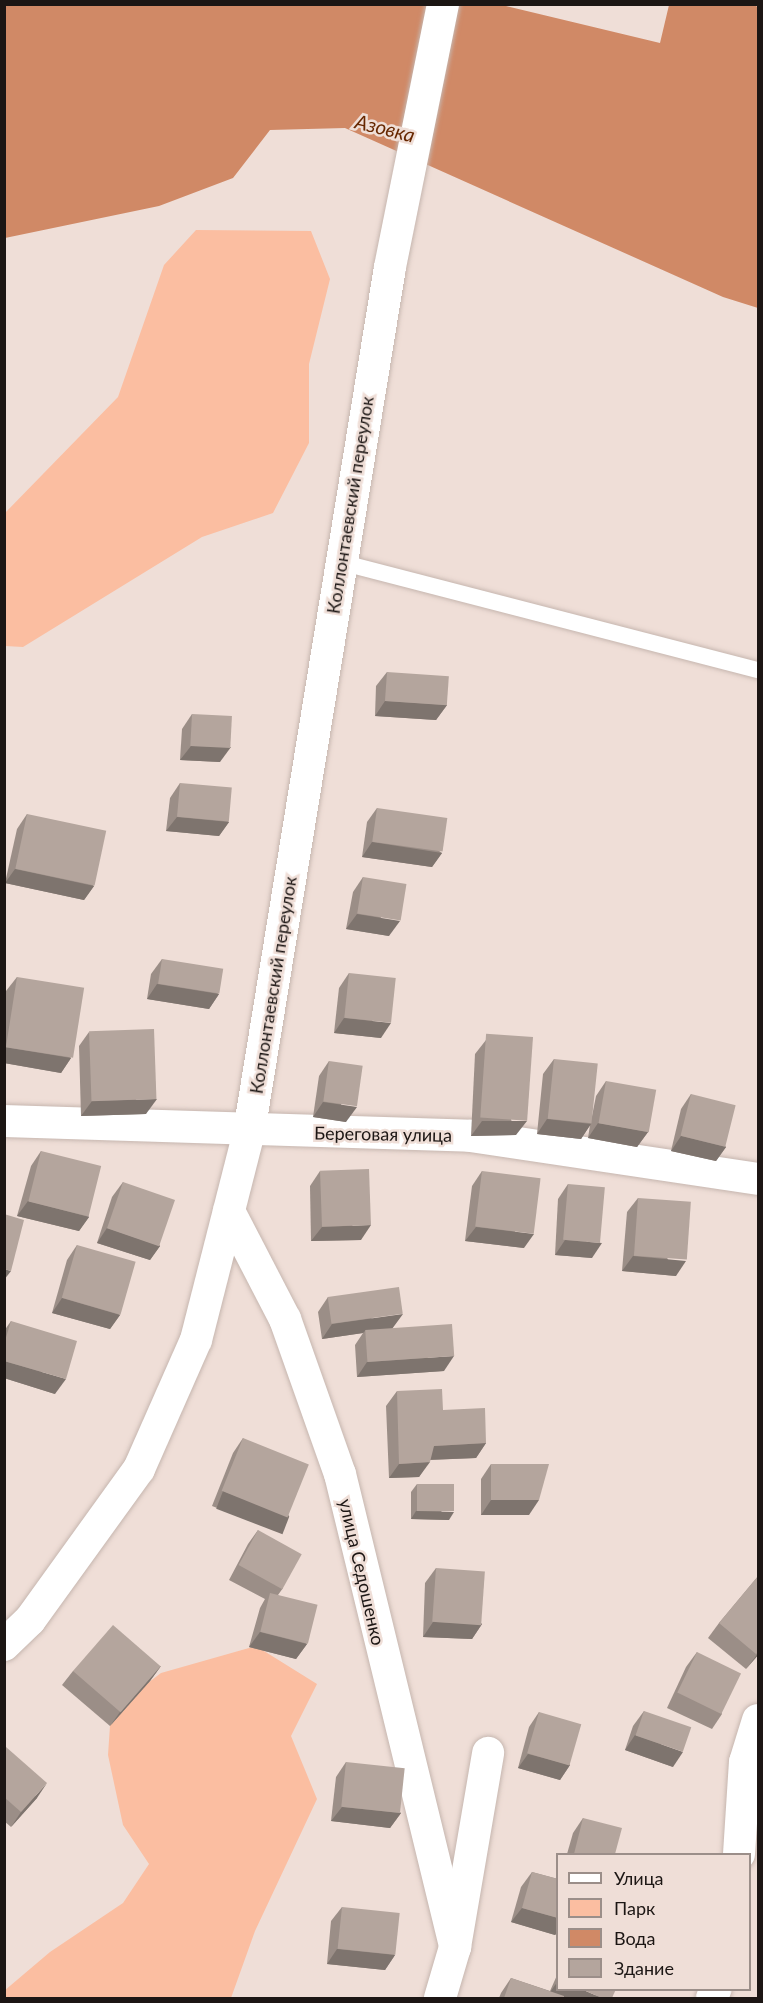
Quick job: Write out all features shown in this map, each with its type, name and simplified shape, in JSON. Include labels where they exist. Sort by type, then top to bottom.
[{"type":"street","name":"Коллонтаевский переулок","points":[[4,1645],[30,1620],[139,1469],[196,1340],[249,1132],[340,562],[390,267],[443,4]]},
{"type":"street","name":"Береговая улица","points":[[4,1121],[249,1132],[510,1139],[759,1179]]},
{"type":"street","name":"улица Седошенко","points":[[229,1211],[285,1319],[340,1474],[455,1947]]},
{"type":"street","points":[[739,1853],[745,1762],[759,1720]]},
{"type":"street","points":[[440,1998],[455,1947],[488,1753]]},
{"type":"lane","points":[[340,562],[759,670]]},
{"type":"green space","points":[[196,230],[311,231],[330,279],[309,364],[309,443],[273,513],[202,537],[23,647],[5,646],[5,513],[118,397],[164,265]]},
{"type":"green space","points":[[256,1646],[317,1684],[291,1736],[317,1799],[255,1931],[231,1998],[5,1998],[4,1991],[50,1952],[123,1903],[149,1864],[123,1825],[108,1755],[111,1711],[161,1673]]},
{"type":"water","name":"Азовка","points":[[751,4],[758,7],[758,308],[723,297],[345,128],[270,130],[233,178],[159,206],[5,238],[5,5],[502,5],[660,43],[669,5]]},
{"type":"building","points":[[387,672],[449,676],[447,705],[385,701]]},
{"type":"building","points":[[192,714],[232,716],[230,748],[190,746]]},
{"type":"building","points":[[180,783],[232,788],[229,821],[177,817]]},
{"type":"building","points":[[377,808],[447,818],[443,852],[372,842]]},
{"type":"building","points":[[27,814],[106,831],[95,886],[15,869]]},
{"type":"building","points":[[363,877],[406,884],[401,920],[357,914]]},
{"type":"building","points":[[162,959],[223,969],[219,993],[158,984]]},
{"type":"building","points":[[349,973],[396,978],[391,1023],[344,1018]]},
{"type":"building","points":[[17,977],[84,988],[73,1058],[6,1047]]},
{"type":"building","points":[[154,1029],[156,1099],[91,1101],[89,1031]]},
{"type":"building","points":[[486,1034],[533,1037],[527,1121],[480,1118]]},
{"type":"building","points":[[554,1059],[598,1064],[591,1123],[548,1119]]},
{"type":"building","points":[[329,1061],[363,1066],[357,1106],[323,1102]]},
{"type":"building","points":[[606,1081],[656,1090],[649,1132],[599,1123]]},
{"type":"building","points":[[691,1094],[736,1105],[725,1147],[681,1136]]},
{"type":"building","points":[[41,1151],[101,1166],[89,1216],[28,1201]]},
{"type":"building","points":[[369,1169],[371,1225],[322,1227],[320,1171]]},
{"type":"building","points":[[482,1171],[541,1178],[534,1234],[475,1227]]},
{"type":"building","points":[[123,1182],[175,1200],[159,1246],[107,1228]]},
{"type":"building","points":[[568,1184],[605,1187],[600,1243],[563,1240]]},
{"type":"building","points":[[638,1198],[691,1202],[687,1260],[634,1256]]},
{"type":"building","points":[[4,1214],[24,1220],[11,1271],[4,1269]]},
{"type":"building","points":[[77,1245],[136,1262],[120,1315],[62,1298]]},
{"type":"building","points":[[399,1287],[403,1314],[331,1324],[328,1297]]},
{"type":"building","points":[[11,1321],[77,1341],[66,1379],[4,1361],[4,1344]]},
{"type":"building","points":[[452,1324],[454,1356],[367,1362],[365,1330]]},
{"type":"building","points":[[442,1389],[443,1410],[485,1408],[486,1443],[434,1446],[430,1462],[399,1464],[397,1391]]},
{"type":"building","points":[[243,1438],[309,1465],[287,1517],[222,1491]]},
{"type":"building","points":[[491,1464],[549,1464],[539,1500],[491,1500]]},
{"type":"building","points":[[417,1484],[454,1484],[454,1511],[417,1511]]},
{"type":"building","points":[[258,1530],[302,1554],[282,1589],[239,1565]]},
{"type":"building","points":[[436,1568],[485,1571],[481,1625],[432,1622]]},
{"type":"building","points":[[759,1575],[759,1652],[756,1654],[719,1623]]},
{"type":"building","points":[[270,1593],[318,1605],[308,1644],[260,1632]]},
{"type":"building","points":[[113,1625],[161,1666],[121,1712],[73,1671]]},
{"type":"building","points":[[697,1652],[741,1673],[721,1714],[677,1692]]},
{"type":"building","points":[[644,1711],[691,1727],[683,1752],[636,1736]]},
{"type":"building","points":[[539,1712],[581,1724],[569,1765],[527,1753]]},
{"type":"building","points":[[6,1747],[47,1783],[21,1812],[4,1797],[4,1750]]},
{"type":"building","points":[[346,1762],[405,1768],[400,1813],[341,1807]]},
{"type":"building","points":[[583,1818],[622,1828],[615,1853],[574,1853]]},
{"type":"building","points":[[532,1872],[556,1878],[556,1917],[522,1908]]},
{"type":"building","points":[[342,1907],[400,1913],[395,1955],[338,1949]]},
{"type":"building","points":[[511,1978],[564,1996],[564,1998],[504,1998]]},
{"type":"building","points":[[586,1991],[615,1991],[612,1998],[602,1998]]}]
